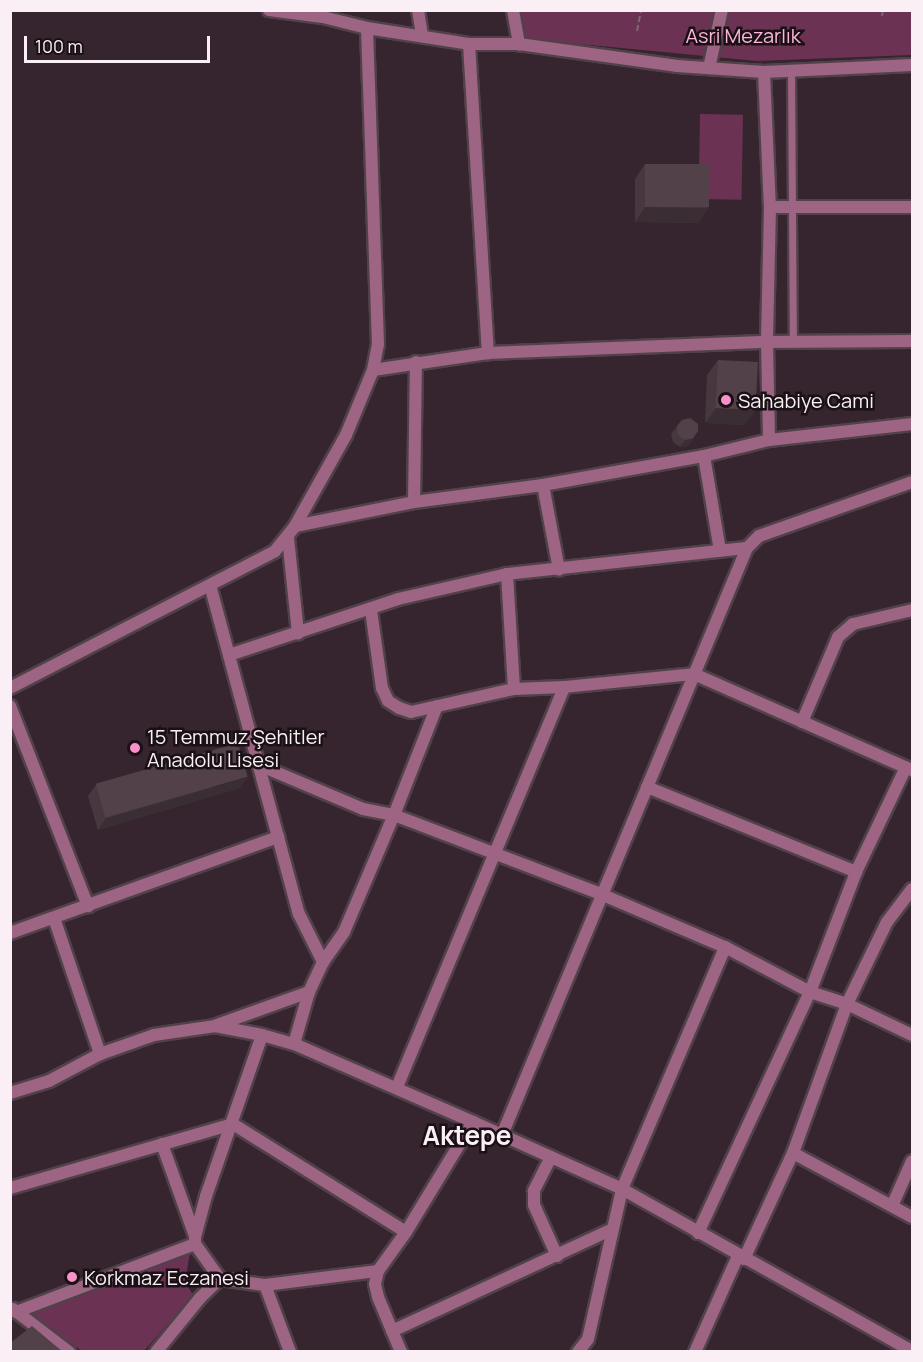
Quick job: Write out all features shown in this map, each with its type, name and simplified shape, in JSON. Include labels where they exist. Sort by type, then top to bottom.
[{"type":"street","points":[[269,10],[323,14],[367,28],[469,44],[519,44],[709,68],[764,72],[912,65]]},
{"type":"street","points":[[418,10],[422,35]]},
{"type":"street","points":[[513,10],[519,44]]},
{"type":"street","points":[[709,68],[722,10]]},
{"type":"street","points":[[10,688],[275,551],[288,538],[346,435],[373,370],[378,344],[367,28]]},
{"type":"street","points":[[469,44],[488,353]]},
{"type":"street","points":[[764,72],[770,207],[766,342],[769,440]]},
{"type":"street","points":[[770,207],[912,207]]},
{"type":"street","points":[[373,370],[488,353],[766,342],[912,341]]},
{"type":"street","points":[[414,502],[416,362]]},
{"type":"street","points":[[295,526],[414,502],[543,485],[704,456],[769,440],[912,424]]},
{"type":"street","points":[[704,456],[720,551]]},
{"type":"street","points":[[502,1135],[747,548],[759,536],[912,482]]},
{"type":"street","points":[[543,485],[559,570]]},
{"type":"street","points":[[288,538],[298,633]]},
{"type":"street","points":[[229,655],[398,599],[507,574],[747,548]]},
{"type":"street","points":[[507,574],[514,689]]},
{"type":"street","points":[[210,585],[299,914],[323,962]]},
{"type":"street","points":[[371,609],[382,688],[388,701],[411,712],[514,689],[564,687],[694,674],[909,768],[856,872],[810,992],[698,1233]]},
{"type":"street","points":[[802,722],[838,637],[853,624],[912,610]]},
{"type":"street","points":[[397,1087],[497,853],[564,687]]},
{"type":"street","points":[[10,706],[88,906]]},
{"type":"street","points":[[294,1044],[309,992],[323,962],[344,932],[394,815],[436,706]]},
{"type":"street","points":[[259,765],[363,809],[394,815],[603,895],[725,947],[810,992],[848,1004],[912,1035]]},
{"type":"street","points":[[647,787],[856,872]]},
{"type":"street","points":[[10,933],[278,837]]},
{"type":"street","points":[[695,1352],[793,1153],[848,1004],[887,921],[912,888]]},
{"type":"street","points":[[54,918],[100,1054]]},
{"type":"street","points":[[583,1350],[588,1338],[622,1189],[725,947]]},
{"type":"street","points":[[11,1090],[49,1081],[100,1054],[154,1035],[215,1026],[309,992]]},
{"type":"street","points":[[215,1026],[294,1044],[397,1087],[622,1189],[912,1351]]},
{"type":"street","points":[[195,1241],[206,1196],[233,1124],[262,1035]]},
{"type":"street","points":[[401,1352],[378,1297],[375,1284],[378,1271],[406,1232],[473,1122]]},
{"type":"street","points":[[10,1188],[233,1124],[406,1232]]},
{"type":"street","points":[[162,1144],[195,1241],[220,1279],[265,1285],[378,1271]]},
{"type":"street","points":[[793,1153],[912,1217]]},
{"type":"street","points":[[551,1157],[534,1191],[534,1205],[557,1256]]},
{"type":"street","points":[[892,1206],[912,1161]]},
{"type":"street","points":[[392,1331],[611,1230]]},
{"type":"street","points":[[13,1310],[195,1241]]},
{"type":"street","points":[[156,1352],[200,1298],[220,1279]]},
{"type":"street","points":[[265,1285],[290,1352]]},
{"type":"street","points":[[13,1310],[69,1352]]},
{"type":"lane","points":[[791,71],[793,342]]},
{"type":"path","points":[[637,31],[641,10]]},
{"type":"path","points":[[882,16],[883,10]]},
{"type":"green space","name":"Asri Mezarlık","points":[[513,11],[912,11],[912,55],[757,61],[517,38]]},
{"type":"green space","points":[[700,114],[743,115],[742,200],[699,199]]},
{"type":"green space","points":[[190,1252],[185,1282],[193,1295],[144,1351],[82,1351],[30,1313]]},
{"type":"building","points":[[645,164],[709,164],[709,207],[645,207]]},
{"type":"building","points":[[718,360],[758,362],[755,410],[715,408]]},
{"type":"building","points":[[690,418],[698,424],[698,431],[693,438],[685,440],[678,435],[677,426],[682,420]]},
{"type":"building","points":[[238,743],[248,777],[105,817],[96,784]]},
{"type":"building","points":[[32,1326],[63,1352],[10,1352],[10,1343]]},
{"type":"place","name":"Sahabiye Cami","points":[[726,400]]},
{"type":"place","name":"15 Temmuz Şehitler Anadolu Lisesi","points":[[135,748]]},
{"type":"place","name":"Korkmaz Eczanesi","points":[[72,1277]]},
{"type":"district","name":"Aktepe","points":[[467,1136]]}]
